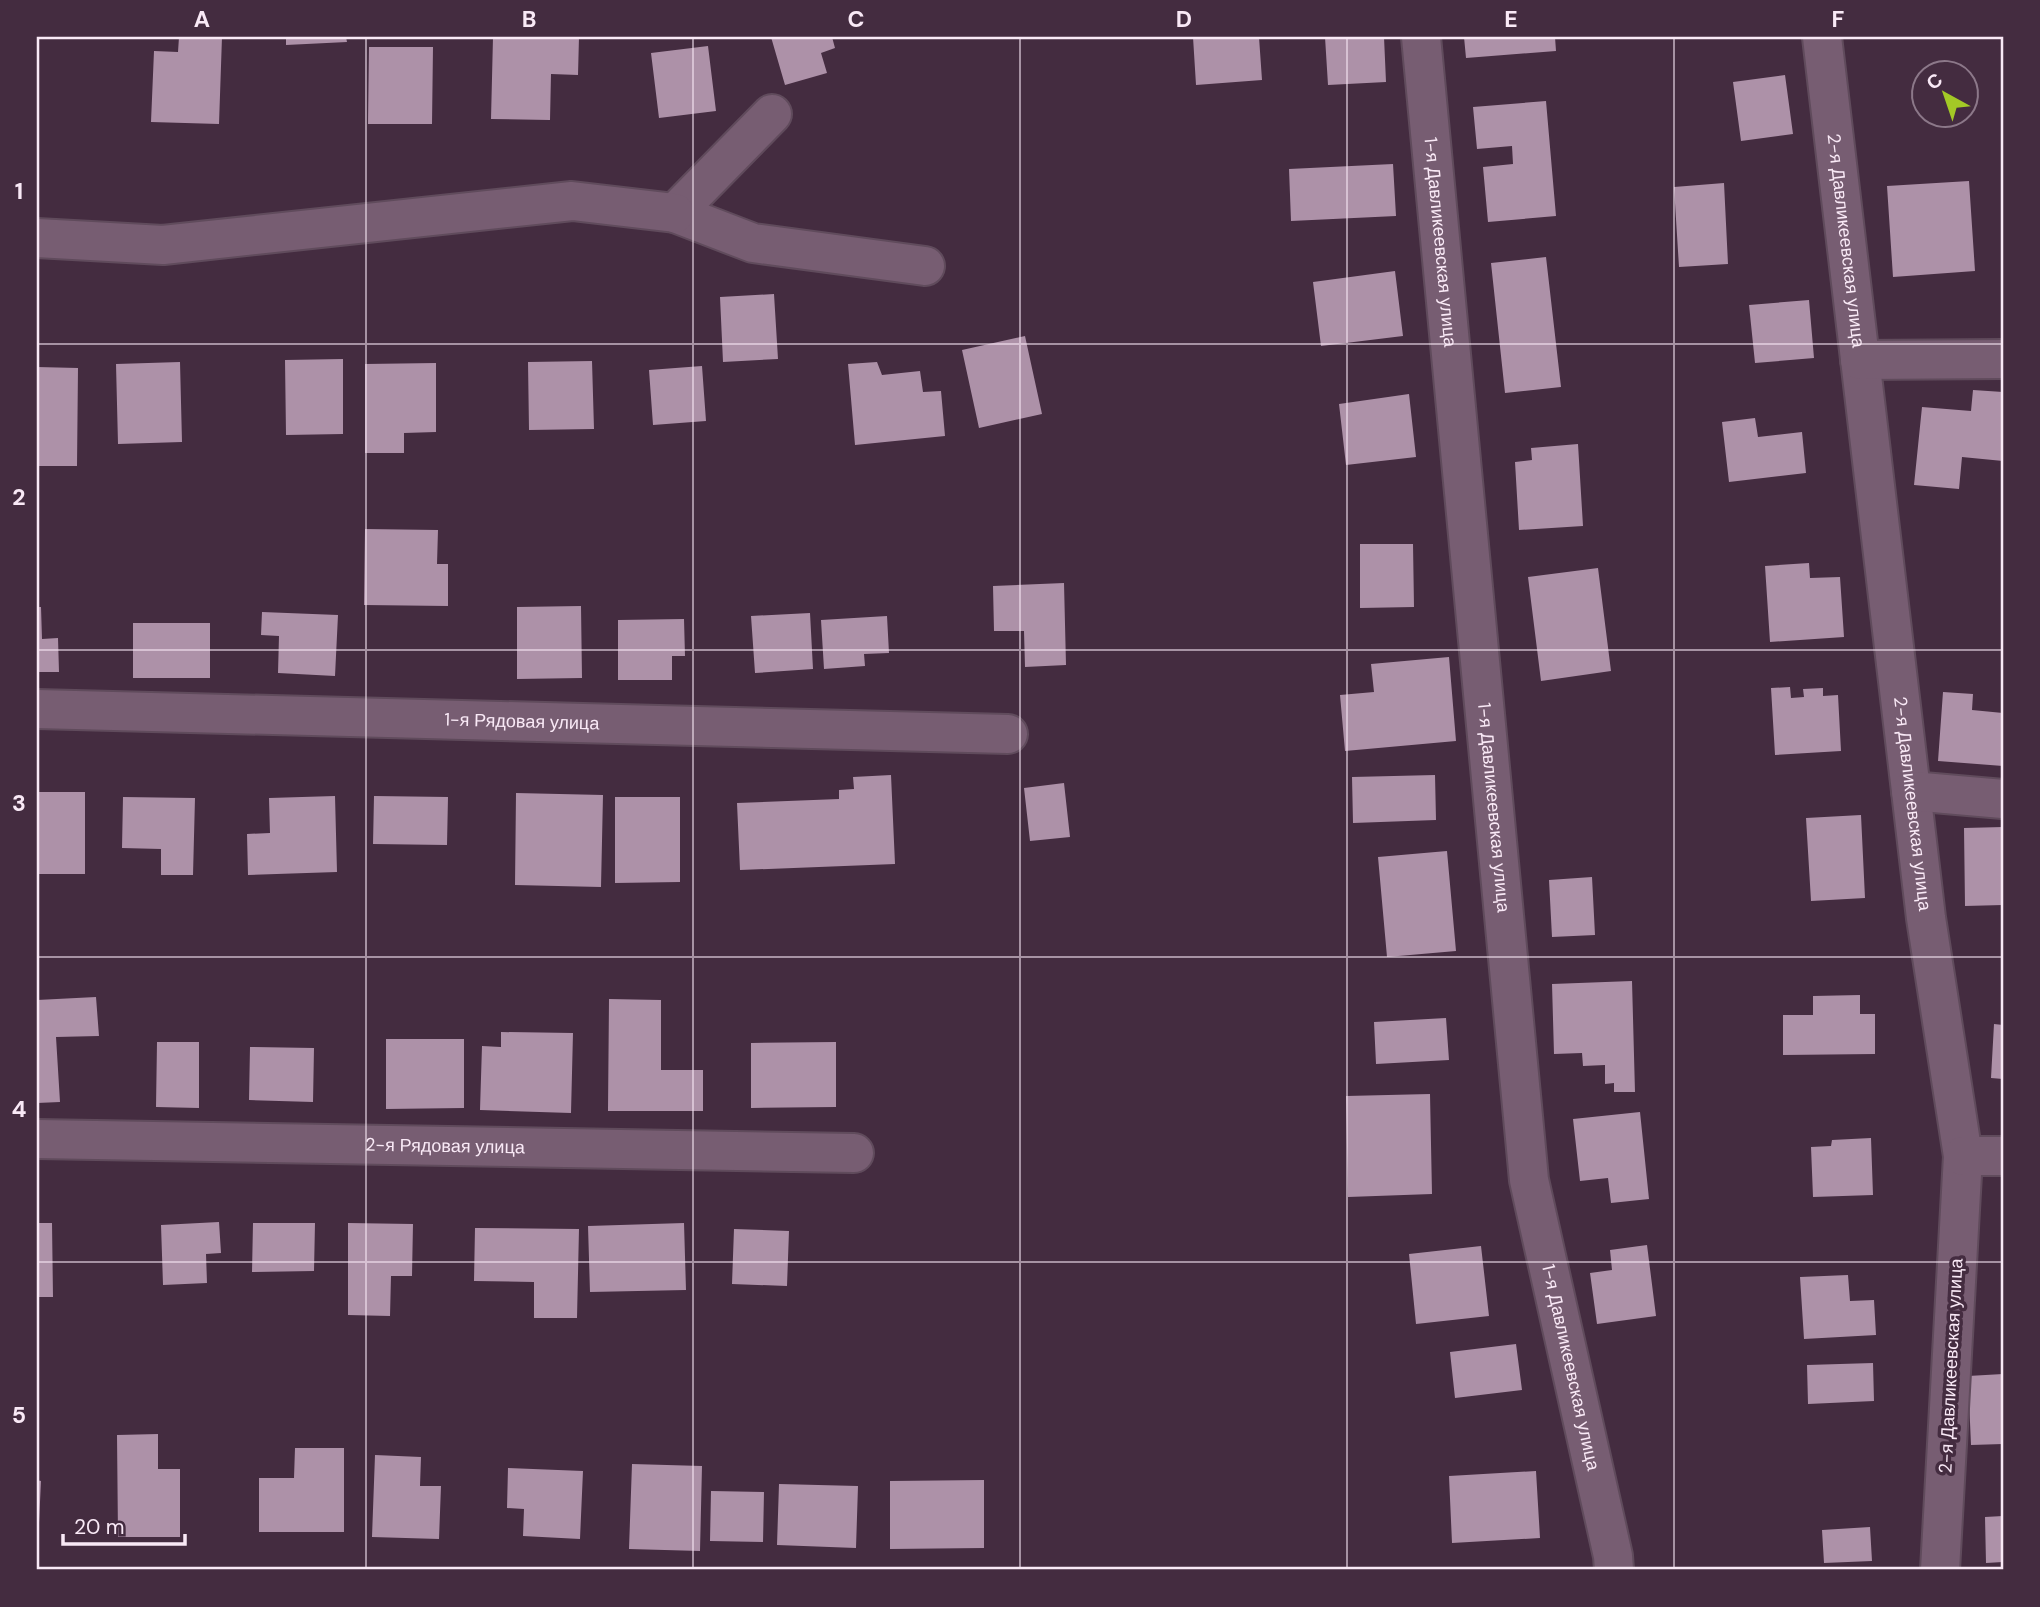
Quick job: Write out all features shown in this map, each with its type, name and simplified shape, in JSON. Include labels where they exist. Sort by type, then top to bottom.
[{"type":"street","name":"1-я Давликеевская улица","points":[[1421,37],[1528,1180],[1614,1570]]},
{"type":"street","name":"2-я Давликеевская улица","points":[[1822,37],[1926,918],[1963,1156],[1940,1570]]},
{"type":"street","points":[[674,213],[772,114]]},
{"type":"street","points":[[37,238],[163,245],[572,201],[674,213],[753,243],[925,266]]},
{"type":"street","points":[[1860,360],[2003,359]]},
{"type":"street","name":"1-я Рядовая улица","points":[[37,709],[1008,734]]},
{"type":"street","points":[[1911,792],[2003,799]]},
{"type":"street","name":"2-я Рядовая улица","points":[[37,1139],[854,1153]]},
{"type":"street","points":[[1963,1156],[2003,1156]]},
{"type":"building","points":[[179,37],[222,37],[219,124],[151,122],[154,51],[178,52]]},
{"type":"building","points":[[286,37],[346,37],[347,42],[286,45]]},
{"type":"building","points":[[493,37],[579,37],[578,75],[551,74],[550,120],[491,119]]},
{"type":"building","points":[[771,37],[832,37],[835,48],[821,53],[827,73],[785,85]]},
{"type":"building","points":[[1193,37],[1259,37],[1262,80],[1196,85]]},
{"type":"building","points":[[1325,37],[1384,37],[1386,82],[1328,85]]},
{"type":"building","points":[[1464,37],[1555,37],[1556,51],[1466,58]]},
{"type":"building","points":[[708,46],[716,111],[659,118],[651,53]]},
{"type":"building","points":[[369,47],[433,47],[432,124],[368,124]]},
{"type":"building","points":[[1785,75],[1793,134],[1741,141],[1733,82]]},
{"type":"building","points":[[1546,101],[1556,216],[1488,222],[1483,167],[1513,164],[1512,146],[1477,149],[1473,107]]},
{"type":"building","points":[[1393,164],[1396,216],[1291,221],[1289,169]]},
{"type":"building","points":[[1969,181],[1975,271],[1893,277],[1887,186]]},
{"type":"building","points":[[1724,183],[1728,264],[1679,267],[1674,187]]},
{"type":"building","points":[[1546,257],[1561,387],[1505,393],[1491,263]]},
{"type":"building","points":[[1395,271],[1403,336],[1321,346],[1313,282]]},
{"type":"building","points":[[774,294],[778,359],[723,362],[720,297]]},
{"type":"building","points":[[1809,300],[1814,358],[1755,363],[1749,305]]},
{"type":"building","points":[[1025,336],[1042,414],[979,428],[962,350]]},
{"type":"building","points":[[343,359],[343,434],[286,435],[285,360]]},
{"type":"building","points":[[592,361],[594,429],[529,430],[528,362]]},
{"type":"building","points":[[180,362],[182,442],[118,444],[116,364]]},
{"type":"building","points":[[877,362],[882,375],[920,371],[923,392],[941,391],[945,436],[855,445],[848,364]]},
{"type":"building","points":[[436,363],[436,432],[404,433],[404,453],[365,453],[365,364]]},
{"type":"building","points":[[702,366],[706,421],[653,425],[649,370]]},
{"type":"building","points":[[37,367],[78,368],[77,466],[37,466]]},
{"type":"building","points":[[1973,390],[2003,392],[2003,461],[1962,457],[1959,489],[1914,485],[1922,407],[1971,411]]},
{"type":"building","points":[[1409,394],[1416,457],[1346,465],[1339,404]]},
{"type":"building","points":[[1755,418],[1758,437],[1802,432],[1806,473],[1729,482],[1722,422]]},
{"type":"building","points":[[1578,444],[1583,526],[1519,530],[1515,462],[1532,460],[1531,448]]},
{"type":"building","points":[[365,529],[438,530],[437,564],[448,564],[448,606],[364,605]]},
{"type":"building","points":[[1360,544],[1413,544],[1414,607],[1360,608]]},
{"type":"building","points":[[1809,563],[1810,578],[1840,577],[1844,637],[1770,642],[1765,566]]},
{"type":"building","points":[[1598,568],[1611,671],[1541,681],[1528,577]]},
{"type":"building","points":[[1064,583],[1066,665],[1025,667],[1024,631],[994,631],[993,586]]},
{"type":"building","points":[[581,606],[582,678],[517,679],[517,607]]},
{"type":"building","points":[[37,607],[41,607],[42,639],[58,638],[59,672],[37,672]]},
{"type":"building","points":[[262,612],[338,615],[335,676],[278,673],[279,636],[261,635]]},
{"type":"building","points":[[810,613],[813,669],[755,673],[751,616]]},
{"type":"building","points":[[887,616],[889,653],[864,654],[865,666],[824,669],[821,620]]},
{"type":"building","points":[[684,619],[685,656],[672,656],[672,680],[618,680],[618,620]]},
{"type":"building","points":[[133,623],[210,623],[210,678],[133,678]]},
{"type":"building","points":[[1449,657],[1456,741],[1345,751],[1340,695],[1374,692],[1371,664]]},
{"type":"building","points":[[1790,687],[1791,698],[1804,697],[1803,689],[1823,688],[1823,696],[1838,695],[1841,751],[1775,755],[1771,688]]},
{"type":"building","points":[[1943,692],[1973,694],[1972,710],[2003,713],[2003,766],[1938,761]]},
{"type":"building","points":[[891,775],[895,864],[740,870],[737,803],[839,799],[839,790],[854,789],[853,777]]},
{"type":"building","points":[[1435,775],[1436,820],[1353,823],[1352,777]]},
{"type":"building","points":[[1064,783],[1070,837],[1030,841],[1024,788]]},
{"type":"building","points":[[37,792],[85,792],[85,874],[37,874]]},
{"type":"building","points":[[516,793],[603,795],[601,887],[515,885]]},
{"type":"building","points":[[335,796],[337,872],[248,875],[247,834],[270,833],[269,798]]},
{"type":"building","points":[[374,796],[448,797],[447,845],[373,844]]},
{"type":"building","points":[[123,797],[195,798],[193,875],[161,875],[161,849],[122,848]]},
{"type":"building","points":[[615,797],[680,797],[680,882],[615,883]]},
{"type":"building","points":[[1861,815],[1865,898],[1811,901],[1806,818]]},
{"type":"building","points":[[2003,827],[2003,905],[1965,906],[1964,828]]},
{"type":"building","points":[[1447,851],[1456,951],[1387,957],[1378,857]]},
{"type":"building","points":[[1592,877],[1595,935],[1552,937],[1549,880]]},
{"type":"building","points":[[1632,981],[1635,1092],[1614,1092],[1614,1083],[1605,1084],[1605,1065],[1583,1066],[1582,1053],[1554,1054],[1552,984]]},
{"type":"building","points":[[1860,995],[1860,1014],[1875,1014],[1875,1054],[1783,1055],[1783,1015],[1813,1015],[1813,996]]},
{"type":"building","points":[[96,997],[99,1036],[56,1037],[60,1102],[37,1103],[37,1000]]},
{"type":"building","points":[[609,999],[661,1000],[661,1070],[703,1070],[703,1111],[608,1111]]},
{"type":"building","points":[[1446,1018],[1449,1060],[1376,1064],[1374,1022]]},
{"type":"building","points":[[1994,1024],[2003,1025],[2003,1079],[1991,1078]]},
{"type":"building","points":[[501,1032],[573,1033],[571,1113],[480,1110],[482,1046],[501,1047]]},
{"type":"building","points":[[386,1039],[464,1039],[464,1108],[386,1109]]},
{"type":"building","points":[[157,1042],[199,1042],[199,1108],[156,1107]]},
{"type":"building","points":[[836,1042],[836,1107],[751,1108],[751,1043]]},
{"type":"building","points":[[250,1047],[314,1048],[313,1102],[249,1100]]},
{"type":"building","points":[[1430,1094],[1432,1194],[1348,1197],[1346,1096]]},
{"type":"building","points":[[1640,1112],[1649,1199],[1611,1203],[1608,1178],[1580,1181],[1573,1119]]},
{"type":"building","points":[[1871,1138],[1873,1195],[1813,1197],[1811,1147],[1831,1146],[1832,1140]]},
{"type":"building","points":[[219,1222],[221,1253],[206,1254],[207,1283],[163,1285],[161,1225]]},
{"type":"building","points":[[37,1223],[52,1223],[53,1297],[37,1297]]},
{"type":"building","points":[[253,1223],[315,1223],[314,1271],[252,1272]]},
{"type":"building","points":[[348,1223],[413,1224],[412,1276],[391,1276],[390,1316],[348,1315]]},
{"type":"building","points":[[684,1223],[686,1290],[590,1292],[588,1226]]},
{"type":"building","points":[[475,1228],[579,1229],[577,1318],[534,1318],[534,1282],[474,1281]]},
{"type":"building","points":[[734,1229],[789,1231],[787,1286],[732,1284]]},
{"type":"building","points":[[1647,1245],[1656,1316],[1597,1324],[1590,1273],[1612,1270],[1610,1250]]},
{"type":"building","points":[[1481,1246],[1489,1316],[1416,1324],[1409,1254]]},
{"type":"building","points":[[1848,1275],[1850,1301],[1874,1300],[1876,1335],[1804,1339],[1800,1277]]},
{"type":"building","points":[[1516,1344],[1522,1390],[1455,1398],[1450,1352]]},
{"type":"building","points":[[1873,1363],[1874,1401],[1808,1404],[1807,1365]]},
{"type":"building","points":[[2003,1374],[2003,1444],[1971,1445],[1968,1376]]},
{"type":"building","points":[[158,1434],[158,1469],[180,1469],[180,1537],[118,1537],[117,1435]]},
{"type":"building","points":[[295,1448],[344,1448],[344,1532],[259,1532],[259,1478],[294,1478]]},
{"type":"building","points":[[375,1455],[421,1457],[420,1486],[441,1486],[439,1539],[372,1537]]},
{"type":"building","points":[[632,1464],[702,1466],[700,1551],[629,1549]]},
{"type":"building","points":[[508,1468],[583,1471],[580,1539],[523,1536],[524,1509],[507,1508]]},
{"type":"building","points":[[1536,1471],[1540,1538],[1452,1543],[1449,1476]]},
{"type":"building","points":[[37,1480],[41,1481],[39,1523],[37,1523]]},
{"type":"building","points":[[984,1480],[984,1548],[890,1549],[890,1481]]},
{"type":"building","points":[[779,1484],[858,1486],[856,1548],[777,1545]]},
{"type":"building","points":[[711,1491],[764,1492],[763,1542],[710,1541]]},
{"type":"building","points":[[2003,1516],[2003,1562],[1986,1563],[1985,1517]]},
{"type":"building","points":[[1870,1527],[1872,1561],[1824,1563],[1822,1530]]}]
